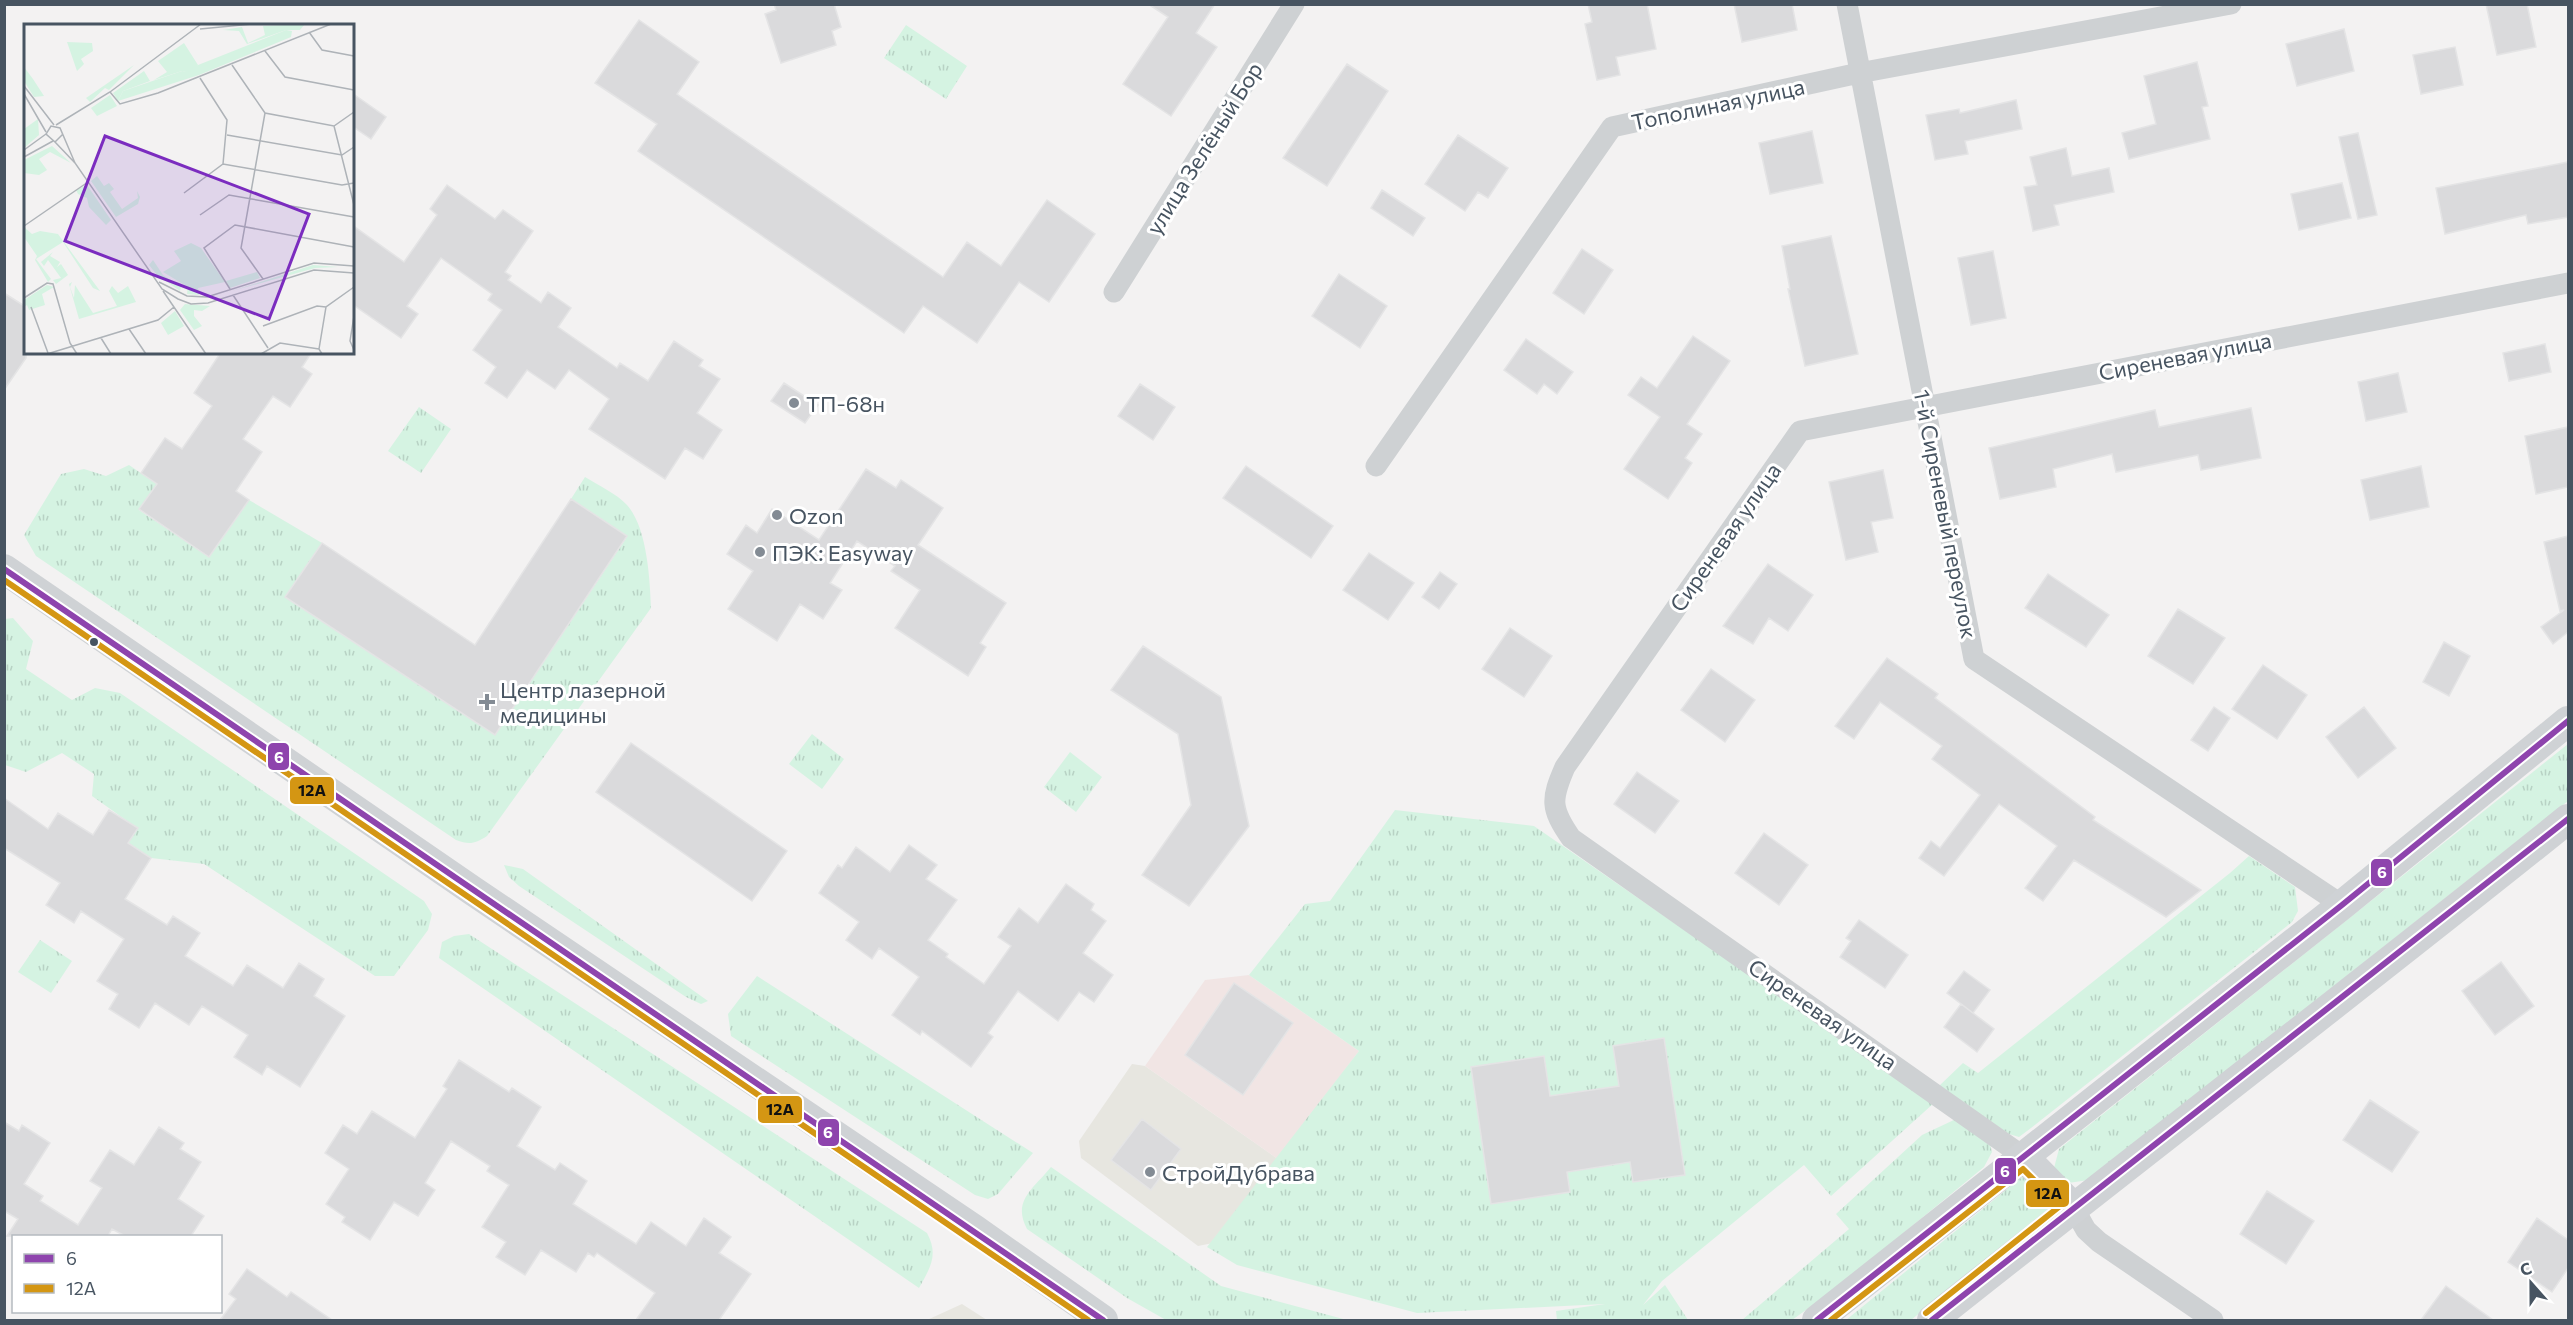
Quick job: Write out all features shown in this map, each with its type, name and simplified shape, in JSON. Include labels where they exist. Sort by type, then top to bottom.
[{"type":"main road","points":[[8,578],[975,1230],[1103,1320]]},
{"type":"main road","points":[[1817,1320],[2342,905],[2568,721]]},
{"type":"main road","points":[[1932,1320],[2073,1207],[2356,990],[2568,819]]},
{"type":"main road","points":[[2024,1157],[2073,1207]]},
{"type":"street","name":"улица Зелёный Бор","points":[[1114,291],[1294,4]]},
{"type":"street","name":"1-й Сиреневый переулок","points":[[1847,4],[1974,659],[2342,905]]},
{"type":"street","name":"Тополиная улица","points":[[1376,466],[1612,127],[1860,73],[2231,4]]},
{"type":"street","name":"Сиреневая улица","points":[[2024,1157],[1570,838],[1558,820],[1554,794],[1565,767],[1800,431],[2568,283]]},
{"type":"street","points":[[2073,1207],[2086,1230],[2099,1242],[2212,1320]]},
{"type":"shaded area","points":[[1249,975],[1359,1051],[1278,1159],[1145,1066],[1205,980]]},
{"type":"shaded area","points":[[1132,1064],[1145,1066],[1278,1159],[1283,1167],[1223,1241],[1198,1246],[1081,1158],[1079,1141]]},
{"type":"shaded area","points":[[962,1304],[987,1320],[927,1320]]},
{"type":"green space","points":[[906,25],[967,66],[946,99],[884,58]]},
{"type":"green space","points":[[419,407],[451,429],[421,473],[388,451]]},
{"type":"green space","points":[[129,465],[157,484],[139,510],[209,557],[249,500],[322,543],[286,597],[495,735],[627,537],[571,499],[585,477],[618,497],[634,515],[646,554],[651,608],[487,836],[472,843],[461,842],[36,556],[24,535],[61,474],[84,469],[106,476]]},
{"type":"green space","points":[[13,618],[33,641],[26,669],[72,700],[95,688],[120,693],[424,901],[432,914],[428,930],[394,976],[375,976],[204,864],[151,858],[128,843],[137,828],[92,796],[94,774],[62,753],[26,772],[5,765],[5,619]]},
{"type":"green space","points":[[812,734],[844,759],[822,789],[789,764]]},
{"type":"green space","points":[[2568,744],[2568,801],[2089,1180],[2068,1183],[2054,1168],[2059,1149]]},
{"type":"green space","points":[[1070,752],[1102,777],[1076,812],[1044,787]]},
{"type":"green space","points":[[1395,810],[1534,826],[1934,1103],[1831,1196],[1804,1165],[1662,1281],[1643,1305],[1665,1285],[1688,1320],[1557,1320],[1556,1311],[1605,1304],[1417,1313],[1237,1265],[1207,1247],[1359,1051],[1249,975],[1305,904],[1330,901]]},
{"type":"green space","points":[[2249,856],[2295,887],[2298,911],[2292,922],[2019,1137],[2009,1134],[1939,1086],[1963,1063],[1978,1073]]},
{"type":"green space","points":[[504,865],[523,869],[708,1001],[701,1004],[686,997],[519,886],[509,877]]},
{"type":"green space","points":[[469,934],[927,1233],[933,1255],[930,1268],[919,1288],[439,958],[442,942],[454,936]]},
{"type":"green space","points":[[40,940],[72,961],[51,993],[18,972]]},
{"type":"green space","points":[[757,976],[1033,1153],[998,1194],[988,1199],[975,1195],[731,1036],[728,1014]]},
{"type":"green space","points":[[1956,1119],[1990,1144],[1992,1152],[1984,1167],[1834,1290],[1792,1320],[1742,1320],[1849,1229],[1836,1214],[1922,1135]]},
{"type":"green space","points":[[1051,1167],[1221,1286],[1347,1320],[1166,1320],[1127,1298],[1027,1229],[1023,1219],[1023,1203]]},
{"type":"green space","points":[[2022,1177],[2042,1187],[2048,1209],[1911,1320],[1846,1320]]},
{"type":"building","points":[[774,4],[834,4],[841,27],[832,31],[836,45],[781,63],[765,14],[776,10]]},
{"type":"building","points":[[1148,4],[1215,4],[1196,33],[1217,47],[1171,116],[1123,84],[1168,17]]},
{"type":"building","points":[[1588,4],[1647,4],[1656,49],[1616,57],[1620,75],[1597,80],[1585,24],[1592,22]]},
{"type":"building","points":[[1734,4],[1792,4],[1797,30],[1742,42]]},
{"type":"building","points":[[2486,4],[2527,4],[2536,47],[2497,55]]},
{"type":"building","points":[[639,20],[699,62],[677,94],[943,277],[967,242],[1001,266],[1047,200],[1095,234],[1049,302],[1019,282],[977,343],[923,306],[904,333],[638,151],[657,124],[595,83]]},
{"type":"building","points":[[2344,29],[2354,71],[2297,86],[2286,44]]},
{"type":"building","points":[[2455,47],[2463,85],[2421,94],[2413,55]]},
{"type":"building","points":[[2197,62],[2208,106],[2202,107],[2210,139],[2129,159],[2122,133],[2156,124],[2144,76]]},
{"type":"building","points":[[1347,64],[1388,91],[1327,186],[1283,158]]},
{"type":"building","points":[[354,94],[386,117],[371,139],[354,127]]},
{"type":"building","points":[[2016,100],[2022,129],[1965,141],[1968,154],[1935,160],[1926,115],[1959,109],[1960,113]]},
{"type":"building","points":[[1812,131],[1823,183],[1770,194],[1759,143]]},
{"type":"building","points":[[2358,133],[2377,215],[2358,219],[2339,137]]},
{"type":"building","points":[[1458,135],[1508,168],[1488,198],[1478,192],[1465,211],[1425,184]]},
{"type":"building","points":[[2066,148],[2072,176],[2109,168],[2114,192],[2054,205],[2059,225],[2033,231],[2024,187],[2037,185],[2030,157]]},
{"type":"building","points":[[2568,162],[2568,217],[2528,224],[2526,215],[2445,234],[2436,188]]},
{"type":"building","points":[[2342,183],[2351,218],[2299,230],[2291,194]]},
{"type":"building","points":[[447,185],[495,219],[503,210],[533,231],[505,272],[511,276],[508,280],[541,303],[548,292],[571,308],[558,327],[617,368],[620,363],[648,381],[674,341],[703,360],[699,366],[720,379],[697,413],[722,430],[703,459],[685,448],[665,479],[589,429],[609,399],[569,370],[555,389],[527,370],[507,398],[485,383],[496,367],[473,350],[502,310],[488,300],[492,294],[441,258],[407,306],[418,314],[401,338],[354,305],[354,226],[404,262],[437,215],[430,209]]},
{"type":"building","points":[[1382,190],[1425,218],[1413,236],[1371,208]]},
{"type":"building","points":[[1831,236],[1858,354],[1805,366],[1788,289],[1790,289],[1782,246]]},
{"type":"building","points":[[1582,249],[1613,270],[1584,314],[1553,293]]},
{"type":"building","points":[[1993,251],[2006,318],[1971,325],[1958,258]]},
{"type":"building","points":[[1339,274],[1387,306],[1360,348],[1312,316]]},
{"type":"building","points":[[4,293],[24,306],[24,354],[26,358],[4,390]]},
{"type":"building","points":[[1693,336],[1730,361],[1687,424],[1702,434],[1685,458],[1692,463],[1668,499],[1624,469],[1660,417],[1628,395],[1641,377],[1657,388]]},
{"type":"building","points":[[1526,339],[1573,372],[1557,394],[1544,384],[1537,394],[1504,370]]},
{"type":"building","points":[[2545,344],[2551,372],[2509,381],[2503,353]]},
{"type":"building","points":[[220,354],[311,354],[302,367],[312,374],[290,407],[273,396],[243,439],[262,452],[236,491],[249,500],[209,557],[139,509],[157,484],[141,473],[165,438],[182,449],[212,406],[194,393]]},
{"type":"building","points":[[2398,373],[2407,412],[2366,421],[2358,382]]},
{"type":"building","name":"ТП-68н","points":[[784,383],[818,405],[805,423],[771,401]]},
{"type":"building","points":[[1140,384],[1175,407],[1153,440],[1118,416]]},
{"type":"building","points":[[2251,408],[2261,458],[2201,470],[2198,455],[2116,472],[2112,454],[2053,469],[2056,487],[2000,499],[1989,448],[2155,410],[2159,427]]},
{"type":"building","points":[[2568,427],[2568,487],[2536,494],[2525,436]]},
{"type":"building","points":[[1246,466],[1333,526],[1311,558],[1223,498]]},
{"type":"building","points":[[2421,466],[2429,507],[2370,520],[2361,480]]},
{"type":"building","points":[[866,469],[896,488],[901,480],[943,508],[918,545],[1006,603],[980,643],[986,647],[968,676],[895,628],[920,590],[891,571],[895,566],[857,541],[830,583],[842,590],[823,619],[800,604],[777,641],[728,609],[753,571],[727,554],[746,525],[757,533],[772,509],[819,540]]},
{"type":"building","points":[[1883,470],[1893,518],[1871,522],[1878,552],[1846,560],[1829,482]]},
{"type":"building","points":[[571,499],[627,536],[495,735],[285,597],[322,543],[475,645]]},
{"type":"building","points":[[2568,536],[2568,632],[2553,644],[2541,627],[2564,610],[2560,611],[2544,542]]},
{"type":"building","points":[[1369,553],[1414,583],[1388,620],[1343,590]]},
{"type":"building","points":[[1768,564],[1813,595],[1788,631],[1769,618],[1753,644],[1723,626]]},
{"type":"building","points":[[1440,572],[1457,584],[1439,609],[1422,597]]},
{"type":"building","points":[[2048,574],[2109,615],[2086,647],[2025,608]]},
{"type":"building","points":[[2178,609],[2225,638],[2193,684],[2148,656]]},
{"type":"building","points":[[1510,628],[1552,656],[1524,697],[1482,669]]},
{"type":"building","points":[[2444,642],[2470,656],[2449,696],[2423,682]]},
{"type":"building","points":[[1143,646],[1221,697],[1249,826],[1189,906],[1142,875],[1191,805],[1178,734],[1111,690]]},
{"type":"building","points":[[1887,658],[1938,694],[1935,698],[2095,817],[2093,820],[2201,890],[2166,917],[2074,860],[2043,901],[2025,888],[2057,846],[1999,804],[1944,876],[1919,858],[1931,841],[1940,848],[1980,795],[1932,759],[1942,746],[1880,702],[1854,739],[1835,726]]},
{"type":"building","points":[[2263,665],[2307,695],[2277,739],[2232,709]]},
{"type":"building","points":[[1711,669],[1755,700],[1725,742],[1681,710]]},
{"type":"building","points":[[2214,707],[2230,718],[2208,751],[2191,740]]},
{"type":"building","points":[[2364,707],[2396,748],[2358,778],[2326,737]]},
{"type":"building","points":[[631,743],[787,851],[752,901],[596,792]]},
{"type":"building","points":[[1637,772],[1679,801],[1655,833],[1614,804]]},
{"type":"building","points":[[4,798],[48,829],[58,813],[93,835],[109,810],[138,828],[128,843],[151,858],[125,899],[167,925],[173,916],[200,933],[185,956],[233,986],[247,965],[283,988],[299,963],[324,979],[314,996],[345,1016],[300,1087],[267,1066],[262,1075],[234,1057],[248,1035],[202,1006],[189,1025],[155,1003],[139,1028],[109,1009],[118,994],[97,981],[124,939],[81,911],[74,923],[46,905],[60,883],[4,848]]},
{"type":"building","points":[[1764,833],[1808,865],[1779,905],[1735,873]]},
{"type":"building","points":[[909,845],[937,865],[926,879],[957,900],[928,940],[948,954],[946,957],[984,984],[1011,946],[998,937],[1019,908],[1038,923],[1066,884],[1094,904],[1091,910],[1106,921],[1083,953],[1113,975],[1094,1002],[1079,992],[1058,1021],[1018,991],[988,1033],[993,1037],[971,1067],[922,1031],[920,1035],[892,1015],[919,977],[879,948],[872,959],[846,940],[859,922],[819,893],[838,865],[842,868],[856,847],[890,872]]},
{"type":"building","points":[[1859,920],[1908,955],[1885,988],[1840,957],[1851,941],[1846,938]]},
{"type":"building","points":[[2501,962],[2534,1006],[2495,1035],[2462,991]]},
{"type":"building","points":[[1964,971],[1990,990],[1973,1013],[1947,993]]},
{"type":"building","points":[[1234,983],[1293,1023],[1243,1095],[1185,1055]]},
{"type":"building","points":[[1961,1004],[1994,1029],[1977,1052],[1944,1027]]},
{"type":"building","points":[[1664,1038],[1685,1175],[1633,1182],[1630,1162],[1567,1172],[1570,1192],[1491,1204],[1471,1067],[1544,1056],[1550,1096],[1619,1086],[1613,1046]]},
{"type":"building","points":[[459,1060],[509,1092],[512,1088],[541,1107],[517,1146],[555,1170],[560,1163],[587,1181],[573,1204],[636,1244],[651,1222],[686,1246],[704,1218],[731,1237],[719,1253],[751,1274],[719,1320],[636,1320],[655,1293],[597,1253],[594,1257],[588,1253],[576,1272],[541,1250],[525,1275],[496,1257],[506,1242],[482,1227],[509,1185],[487,1171],[490,1166],[451,1141],[425,1183],[435,1190],[418,1216],[394,1202],[370,1240],[342,1222],[345,1217],[326,1204],[349,1169],[325,1153],[343,1125],[357,1134],[372,1111],[415,1138],[447,1089],[443,1086]]},
{"type":"building","points":[[2370,1100],[2419,1132],[2392,1172],[2343,1140]]},
{"type":"building","points":[[1142,1119],[1181,1149],[1151,1190],[1111,1160]]},
{"type":"building","points":[[4,1122],[19,1131],[22,1125],[50,1143],[24,1184],[43,1196],[40,1201],[78,1225],[102,1188],[90,1181],[110,1150],[134,1165],[159,1127],[184,1143],[180,1149],[201,1162],[178,1199],[204,1216],[192,1235],[123,1235],[112,1229],[109,1235],[7,1236],[18,1219],[6,1212],[4,1214]]},
{"type":"building","points":[[2267,1191],[2314,1221],[2286,1264],[2240,1234]]},
{"type":"building","points":[[2537,1218],[2568,1240],[2568,1268],[2552,1292],[2508,1262]]},
{"type":"building","points":[[247,1269],[287,1297],[291,1292],[332,1320],[220,1320],[236,1299],[229,1294]]},
{"type":"building","points":[[2446,1286],[2493,1320],[2421,1320]]},
{"type":"transit line","name":"6","points":[[4,569],[1103,1320]]},
{"type":"transit line","name":"12А","points":[[4,580],[1088,1320]]},
{"type":"transit line","name":"6","points":[[1817,1320],[2342,905],[2568,721]]},
{"type":"transit line","name":"6","points":[[1932,1320],[2568,819]]},
{"type":"transit line","name":"12А","points":[[1831,1320],[2023,1169],[2060,1206],[1926,1313]]},
{"type":"place","name":"ТП-68н","points":[[794,403]]},
{"type":"place","name":"Ozon","points":[[777,515]]},
{"type":"place","name":"ПЭК: Easyway","points":[[760,552]]},
{"type":"place","name":"Центр лазерной медицины","points":[[487,702]]},
{"type":"place","name":"СтройДубрава","points":[[1150,1172]]}]
